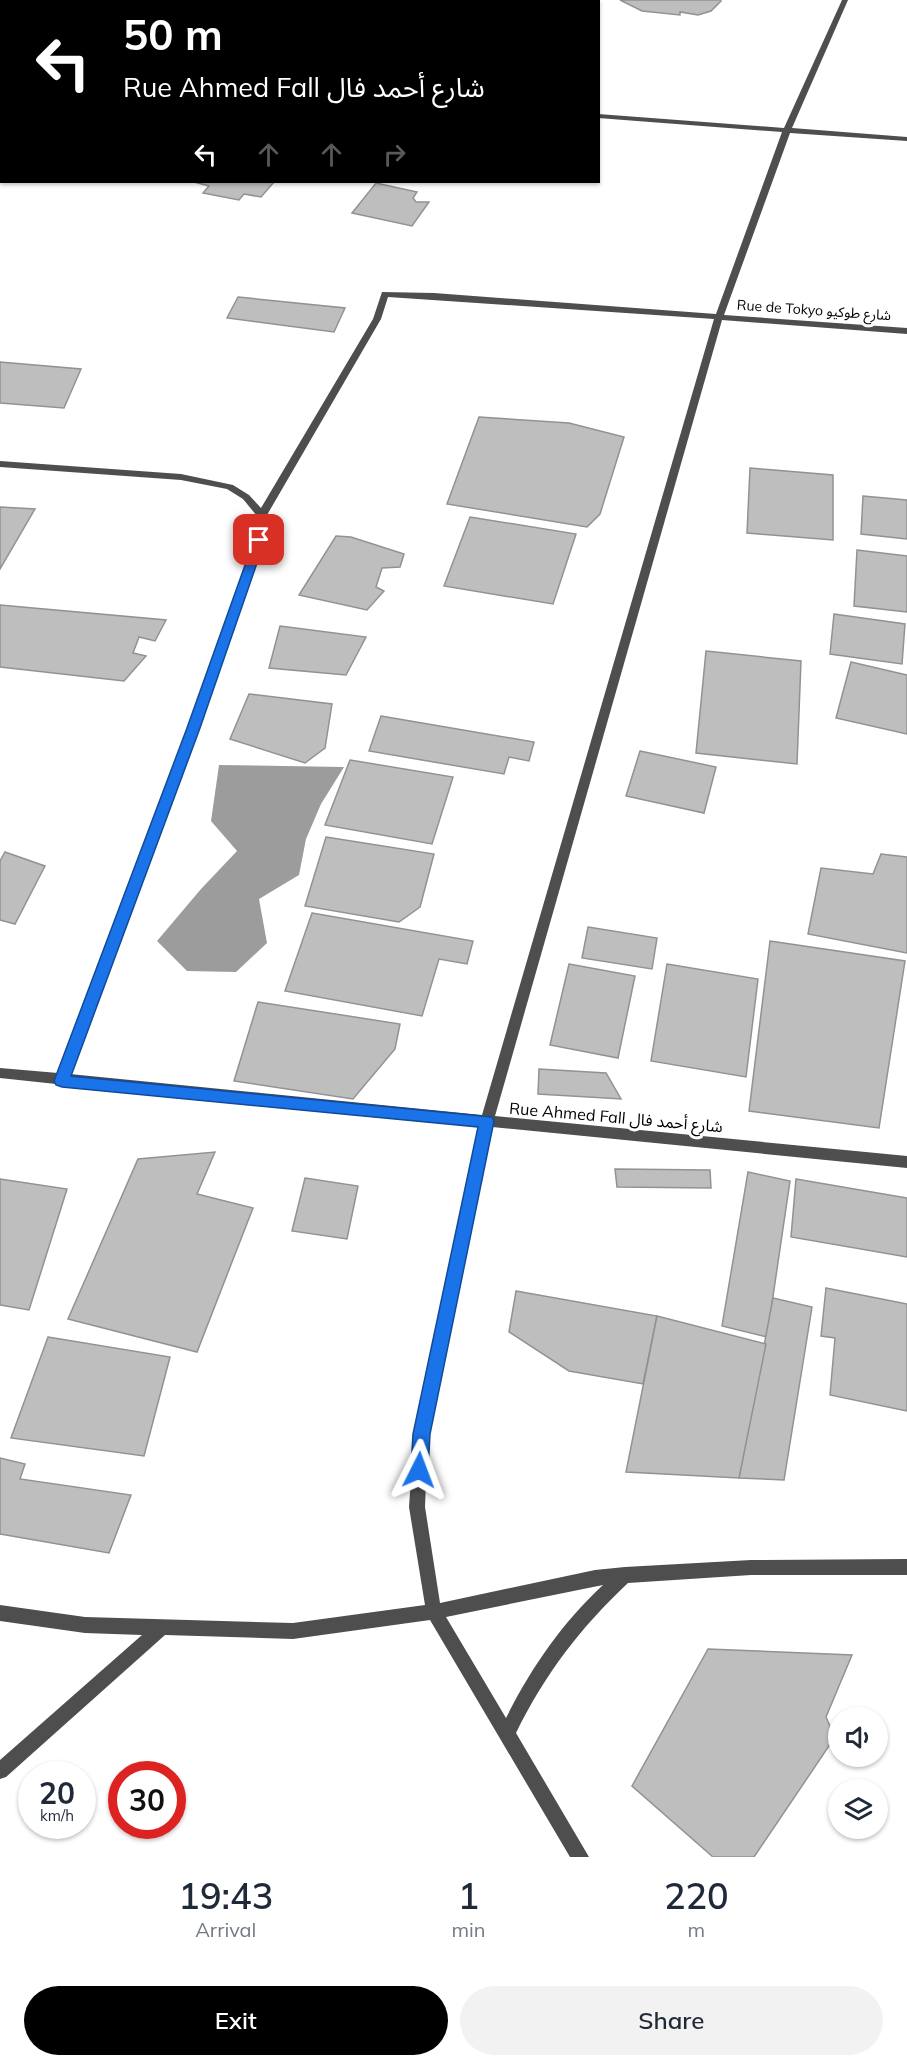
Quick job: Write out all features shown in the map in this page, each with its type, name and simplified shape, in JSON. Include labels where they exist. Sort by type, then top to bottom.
[{"type":"street","points":[[580,1857],[434,1612],[417,1507],[421,1434],[487,1121],[719,317],[787,130],[845,0]]},
{"type":"street","points":[[600,116],[907,139]]},
{"type":"street","name":"Rue de Tokyo شارع طوكيو","points":[[262,515],[377,319],[385,294],[907,331]]},
{"type":"street","points":[[0,464],[181,477],[230,487],[246,497],[262,515],[259,540],[189,739],[62,1081]]},
{"type":"street","name":"Rue Ahmed Fall شارع أحمد فال","points":[[0,1073],[62,1081],[907,1162]]},
{"type":"street","points":[[0,1613],[85,1625],[293,1631],[434,1612],[595,1578],[710,1568],[907,1567]]},
{"type":"street","points":[[507,1733],[530,1687],[558,1644],[590,1607],[625,1575]]},
{"type":"street","points":[[0,1771],[161,1628]]},
{"type":"shaded area","points":[[219,765],[344,767],[321,804],[306,839],[299,875],[259,899],[267,943],[236,972],[187,971],[157,941],[237,851],[211,821]]},
{"type":"building","points":[[620,0],[721,1],[711,11],[698,15],[680,12],[680,15],[642,11]]},
{"type":"building","points":[[198,183],[273,183],[261,197],[244,194],[239,200],[203,193],[209,186]]},
{"type":"building","points":[[376,183],[417,192],[413,198],[416,202],[429,202],[412,226],[352,213]]},
{"type":"building","points":[[238,297],[345,308],[334,332],[227,318]]},
{"type":"building","points":[[0,362],[81,369],[64,408],[0,403]]},
{"type":"building","points":[[479,417],[569,423],[624,437],[600,514],[587,527],[447,504]]},
{"type":"building","points":[[750,468],[833,475],[833,540],[747,533]]},
{"type":"building","points":[[863,496],[907,500],[907,539],[861,534]]},
{"type":"building","points":[[0,507],[35,509],[0,569]]},
{"type":"building","points":[[470,517],[576,534],[553,604],[444,586]]},
{"type":"building","points":[[336,536],[351,537],[404,554],[400,567],[382,568],[376,587],[384,591],[367,610],[299,595]]},
{"type":"building","points":[[857,550],[907,556],[907,612],[854,606]]},
{"type":"building","points":[[0,605],[166,620],[155,641],[139,637],[133,653],[146,656],[124,681],[0,667]]},
{"type":"building","points":[[834,614],[905,624],[902,664],[830,654]]},
{"type":"building","points":[[280,626],[366,637],[346,675],[269,668]]},
{"type":"building","points":[[706,651],[801,661],[797,764],[696,753]]},
{"type":"building","points":[[851,662],[907,675],[907,734],[836,718]]},
{"type":"building","points":[[249,694],[332,704],[325,748],[305,763],[230,739]]},
{"type":"building","points":[[381,716],[534,742],[529,761],[509,757],[504,774],[369,751]]},
{"type":"building","points":[[640,751],[716,767],[704,813],[626,796]]},
{"type":"building","points":[[350,760],[453,777],[432,844],[325,825]]},
{"type":"building","points":[[326,837],[434,854],[420,907],[399,922],[305,906]]},
{"type":"building","points":[[5,852],[45,866],[15,924],[0,920],[0,861]]},
{"type":"building","points":[[881,854],[907,857],[907,953],[808,934],[821,868],[873,874]]},
{"type":"building","points":[[312,913],[473,941],[467,964],[439,959],[422,1016],[285,991]]},
{"type":"building","points":[[588,927],[657,938],[652,969],[582,958]]},
{"type":"building","points":[[770,941],[905,961],[879,1128],[749,1111]]},
{"type":"building","points":[[569,964],[635,976],[618,1058],[550,1045]]},
{"type":"building","points":[[667,964],[758,979],[746,1077],[651,1061]]},
{"type":"building","points":[[258,1002],[400,1024],[395,1049],[353,1099],[234,1081]]},
{"type":"building","points":[[539,1069],[606,1073],[621,1099],[538,1094]]},
{"type":"building","points":[[215,1152],[197,1194],[253,1208],[197,1352],[68,1319],[138,1159]]},
{"type":"building","points":[[615,1169],[710,1170],[711,1188],[617,1187]]},
{"type":"building","points":[[748,1172],[790,1181],[767,1337],[722,1326]]},
{"type":"building","points":[[305,1178],[358,1186],[347,1239],[292,1231]]},
{"type":"building","points":[[0,1179],[67,1189],[29,1310],[0,1305]]},
{"type":"building","points":[[796,1179],[907,1198],[907,1257],[791,1237]]},
{"type":"building","points":[[826,1288],[907,1304],[907,1411],[830,1395],[835,1338],[821,1336]]},
{"type":"building","points":[[516,1291],[657,1316],[643,1384],[569,1371],[509,1332]]},
{"type":"building","points":[[773,1298],[812,1307],[784,1480],[739,1478]]},
{"type":"building","points":[[657,1316],[766,1344],[739,1478],[626,1472]]},
{"type":"building","points":[[48,1337],[170,1357],[144,1456],[11,1438]]},
{"type":"building","points":[[0,1458],[25,1464],[20,1479],[131,1495],[109,1553],[0,1534]]},
{"type":"building","points":[[708,1649],[852,1655],[830,1707],[828,1707],[826,1717],[828,1747],[754,1857],[713,1857],[632,1786]]},
{"type":"route","points":[[259,540],[194,728],[62,1081],[487,1121],[421,1434],[419,1470]]}]
